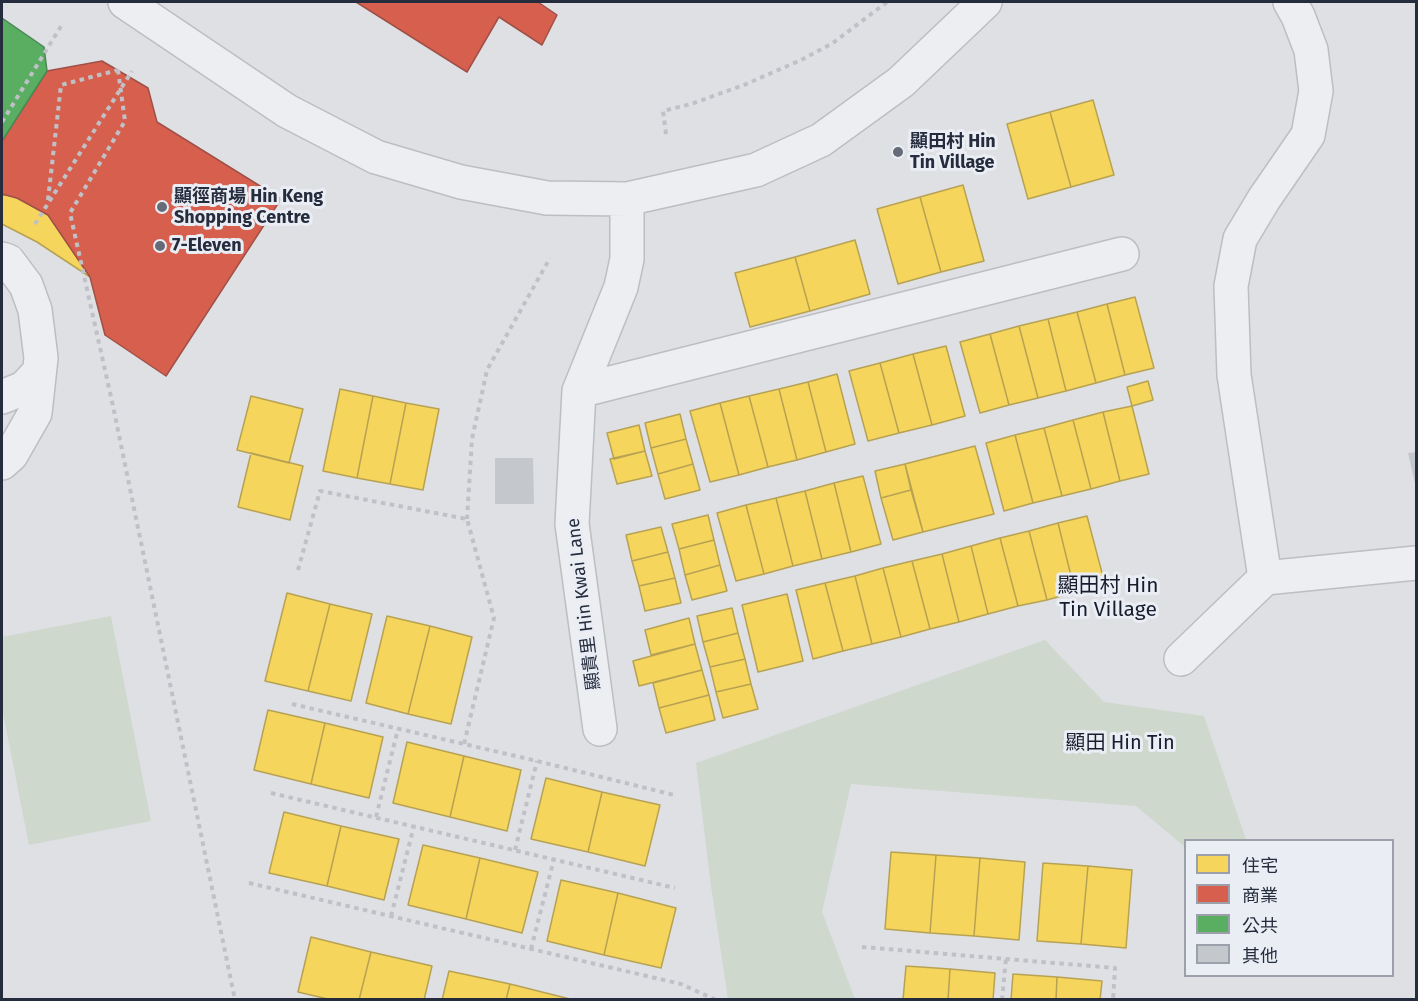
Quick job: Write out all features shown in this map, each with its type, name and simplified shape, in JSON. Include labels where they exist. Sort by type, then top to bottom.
[{"type":"street","points":[[125,2],[287,111],[376,157],[461,182],[547,198],[627,199],[756,170],[821,140],[901,82],[985,2]]},
{"type":"street","points":[[1265,578],[1234,375],[1231,286],[1240,239],[1264,199],[1308,135],[1316,91],[1311,50],[1290,2]]},
{"type":"street","name":"顯貴里 Hin Kwai Lane","points":[[600,729],[572,524],[579,391],[621,286],[627,259],[627,199]]},
{"type":"street","points":[[579,391],[1122,254]]},
{"type":"street","points":[[2,259],[8,261],[26,285],[35,310],[41,358],[35,413],[11,455],[2,463]]},
{"type":"street","points":[[2,397],[24,388],[39,372]]},
{"type":"street","points":[[2,421],[35,413]]},
{"type":"street","points":[[1181,659],[1265,578],[1416,563]]},
{"type":"path","points":[[666,134],[663,111],[692,104],[744,85],[801,60],[833,43],[887,2]]},
{"type":"path","points":[[2,122],[63,23]]},
{"type":"path","points":[[48,201],[61,85],[118,70],[126,121],[70,213],[113,406],[235,999]]},
{"type":"path","points":[[35,224],[132,71]]},
{"type":"path","points":[[464,744],[494,618],[467,519],[472,439],[488,370],[550,258]]},
{"type":"path","points":[[298,570],[320,490],[467,519]]},
{"type":"path","points":[[292,704],[674,795]]},
{"type":"path","points":[[375,817],[398,729]]},
{"type":"path","points":[[514,850],[537,761]]},
{"type":"path","points":[[271,793],[675,888]]},
{"type":"path","points":[[392,916],[414,826]]},
{"type":"path","points":[[531,949],[554,859]]},
{"type":"path","points":[[249,883],[681,984],[716,999]]},
{"type":"path","points":[[862,947],[1115,968],[1113,999]]},
{"type":"path","points":[[1002,999],[1006,958]]},
{"type":"shaded area","points":[[111,616],[151,821],[29,845],[2,708],[2,637]]},
{"type":"shaded area","points":[[1045,640],[1104,702],[1204,716],[1246,839],[1184,839],[1184,846],[1136,806],[851,784],[822,912],[855,999],[728,999],[696,763]]},
{"type":"building: 住宅","points":[[1093,100],[1114,175],[1071,187],[1050,112]]},
{"type":"building: 住宅","points":[[1050,112],[1071,187],[1028,199],[1007,124]]},
{"type":"building: 住宅","points":[[963,185],[984,261],[941,272],[920,197]]},
{"type":"building: 住宅","points":[[2,194],[17,198],[48,215],[90,277],[37,242],[2,224]]},
{"type":"building: 住宅","points":[[920,197],[941,272],[898,284],[877,209]]},
{"type":"building: 住宅","points":[[855,240],[870,294],[810,311],[795,257]]},
{"type":"building: 住宅","points":[[795,257],[810,311],[750,327],[735,273]]},
{"type":"building: 住宅","points":[[1135,297],[1154,368],[1125,375],[1107,304]]},
{"type":"building: 住宅","points":[[1107,304],[1125,375],[1096,383],[1077,312]]},
{"type":"building: 住宅","points":[[1077,312],[1096,383],[1066,391],[1048,319]]},
{"type":"building: 住宅","points":[[1048,319],[1066,391],[1038,398],[1019,326]]},
{"type":"building: 住宅","points":[[1019,326],[1038,398],[1009,405],[990,334]]},
{"type":"building: 住宅","points":[[990,334],[1009,405],[980,413],[960,342]]},
{"type":"building: 住宅","points":[[946,346],[965,416],[932,425],[913,354]]},
{"type":"building: 住宅","points":[[913,354],[932,425],[899,433],[880,363]]},
{"type":"building: 住宅","points":[[880,363],[899,433],[868,441],[849,371]]},
{"type":"building: 住宅","points":[[837,374],[855,444],[826,452],[808,382]]},
{"type":"building: 住宅","points":[[1148,381],[1153,400],[1132,406],[1127,387]]},
{"type":"building: 住宅","points":[[808,382],[826,452],[797,460],[779,389]]},
{"type":"building: 住宅","points":[[340,389],[373,396],[357,478],[323,471]]},
{"type":"building: 住宅","points":[[779,389],[797,460],[768,467],[749,396]]},
{"type":"building: 住宅","points":[[251,396],[303,409],[289,463],[237,450]]},
{"type":"building: 住宅","points":[[373,396],[406,403],[390,484],[357,478]]},
{"type":"building: 住宅","points":[[749,396],[768,467],[739,475],[720,403]]},
{"type":"building: 住宅","points":[[406,403],[439,409],[423,490],[390,484]]},
{"type":"building: 住宅","points":[[720,403],[739,475],[710,482],[690,411]]},
{"type":"building: 住宅","points":[[1132,406],[1149,474],[1120,481],[1103,412]]},
{"type":"building: 住宅","points":[[1103,412],[1120,481],[1091,489],[1073,420]]},
{"type":"building: 住宅","points":[[680,414],[686,439],[651,448],[645,423]]},
{"type":"building: 住宅","points":[[1073,420],[1091,489],[1062,496],[1044,428]]},
{"type":"building: 住宅","points":[[639,425],[645,451],[614,459],[607,433]]},
{"type":"building: 住宅","points":[[1044,428],[1062,496],[1033,503],[1015,435]]},
{"type":"building: 住宅","points":[[1015,435],[1033,503],[1004,511],[986,443]]},
{"type":"building: 住宅","points":[[686,439],[693,464],[658,474],[651,448]]},
{"type":"building: 住宅","points":[[975,446],[994,514],[923,532],[905,464]]},
{"type":"building: 住宅","points":[[645,451],[652,476],[617,484],[610,459]]},
{"type":"building: 住宅","points":[[251,453],[303,466],[290,520],[238,507]]},
{"type":"building: 住宅","points":[[693,464],[700,490],[665,499],[658,474]]},
{"type":"building: 住宅","points":[[905,464],[911,490],[881,498],[875,471]]},
{"type":"building: 住宅","points":[[863,476],[881,544],[851,552],[834,483]]},
{"type":"building: 住宅","points":[[834,483],[851,552],[822,559],[805,491]]},
{"type":"building: 住宅","points":[[911,490],[923,532],[893,540],[881,498]]},
{"type":"building: 住宅","points":[[805,491],[822,559],[793,566],[776,498]]},
{"type":"building: 住宅","points":[[776,498],[793,566],[764,574],[746,505]]},
{"type":"building: 住宅","points":[[746,505],[764,574],[736,581],[717,513]]},
{"type":"building: 住宅","points":[[708,515],[714,540],[679,549],[672,524]]},
{"type":"building: 住宅","points":[[1087,516],[1105,584],[1075,592],[1058,523]]},
{"type":"building: 住宅","points":[[1058,523],[1075,592],[1047,600],[1029,531]]},
{"type":"building: 住宅","points":[[661,527],[668,552],[632,561],[626,535]]},
{"type":"building: 住宅","points":[[1029,531],[1047,600],[1018,606],[1000,538]]},
{"type":"building: 住宅","points":[[1000,538],[1018,606],[988,614],[971,546]]},
{"type":"building: 住宅","points":[[714,540],[720,565],[685,575],[679,549]]},
{"type":"building: 住宅","points":[[971,546],[988,614],[959,622],[942,554]]},
{"type":"building: 住宅","points":[[668,552],[675,578],[639,586],[632,561]]},
{"type":"building: 住宅","points":[[942,554],[959,622],[930,629],[912,561]]},
{"type":"building: 住宅","points":[[912,561],[930,629],[901,637],[883,568]]},
{"type":"building: 住宅","points":[[720,565],[727,591],[692,600],[685,575]]},
{"type":"building: 住宅","points":[[883,568],[901,637],[872,644],[855,576]]},
{"type":"building: 住宅","points":[[855,576],[872,644],[843,651],[825,583]]},
{"type":"building: 住宅","points":[[675,578],[681,603],[645,611],[639,586]]},
{"type":"building: 住宅","points":[[825,583],[843,651],[813,659],[796,590]]},
{"type":"building: 住宅","points":[[287,593],[330,604],[308,691],[265,681]]},
{"type":"building: 住宅","points":[[787,594],[803,661],[758,672],[742,605]]},
{"type":"building: 住宅","points":[[330,604],[372,614],[351,701],[308,691]]},
{"type":"building: 住宅","points":[[732,608],[738,633],[703,642],[697,616]]},
{"type":"building: 住宅","points":[[387,616],[430,626],[408,714],[366,703]]},
{"type":"building: 住宅","points":[[689,618],[695,644],[651,655],[645,630]]},
{"type":"building: 住宅","points":[[430,626],[472,637],[451,724],[408,714]]},
{"type":"building: 住宅","points":[[738,633],[745,659],[710,667],[703,642]]},
{"type":"building: 住宅","points":[[695,644],[702,670],[639,686],[633,661]]},
{"type":"building: 住宅","points":[[745,659],[751,684],[716,692],[710,667]]},
{"type":"building: 住宅","points":[[702,670],[709,695],[659,708],[653,683]]},
{"type":"building: 住宅","points":[[751,684],[758,709],[723,718],[716,692]]},
{"type":"building: 住宅","points":[[709,695],[715,720],[666,733],[659,708]]},
{"type":"building: 住宅","points":[[268,710],[325,723],[311,784],[254,770]]},
{"type":"building: 住宅","points":[[325,723],[383,737],[369,798],[311,784]]},
{"type":"building: 住宅","points":[[407,742],[464,756],[450,817],[393,803]]},
{"type":"building: 住宅","points":[[464,756],[521,770],[507,831],[450,817]]},
{"type":"building: 住宅","points":[[546,778],[602,792],[588,852],[531,839]]},
{"type":"building: 住宅","points":[[602,792],[660,805],[645,866],[588,852]]},
{"type":"building: 住宅","points":[[284,812],[341,826],[327,886],[269,873]]},
{"type":"building: 住宅","points":[[341,826],[399,839],[384,900],[327,886]]},
{"type":"building: 住宅","points":[[423,845],[480,858],[466,919],[408,905]]},
{"type":"building: 住宅","points":[[891,852],[936,855],[930,933],[885,929]]},
{"type":"building: 住宅","points":[[936,855],[980,858],[974,936],[930,933]]},
{"type":"building: 住宅","points":[[480,858],[538,872],[522,933],[466,919]]},
{"type":"building: 住宅","points":[[980,858],[1025,862],[1019,940],[974,936]]},
{"type":"building: 住宅","points":[[1043,863],[1088,866],[1081,944],[1037,941]]},
{"type":"building: 住宅","points":[[1088,866],[1132,870],[1126,948],[1081,944]]},
{"type":"building: 住宅","points":[[561,880],[618,893],[604,955],[547,941]]},
{"type":"building: 住宅","points":[[618,893],[676,908],[661,968],[604,955]]},
{"type":"building: 住宅","points":[[311,937],[371,952],[359,1000],[332,1000],[298,992]]},
{"type":"building: 住宅","points":[[371,952],[432,966],[424,1000],[359,1000]]},
{"type":"building: 住宅","points":[[906,966],[950,969],[948,1000],[903,1000]]},
{"type":"building: 住宅","points":[[950,969],[995,973],[993,1000],[948,1000]]},
{"type":"building: 住宅","points":[[449,971],[510,984],[506,1000],[442,1000]]},
{"type":"building: 住宅","points":[[1013,974],[1057,977],[1056,1000],[1011,1000]]},
{"type":"building: 住宅","points":[[1057,977],[1102,981],[1100,1000],[1056,1000]]},
{"type":"building: 住宅","points":[[510,984],[570,999],[570,1000],[506,1000]]},
{"type":"building: 商業","points":[[356,2],[538,2],[557,15],[542,45],[499,17],[467,72]]},
{"type":"building: 商業","name":"7-Eleven","points":[[102,61],[148,88],[157,122],[281,199],[166,376],[105,335],[90,277],[48,215],[17,198],[2,194],[2,141],[47,71]]},
{"type":"building: 公共","points":[[2,18],[44,47],[47,71],[2,141]]},
{"type":"building: 其他","points":[[1416,452],[1416,488],[1408,453]]},
{"type":"building: 其他","points":[[495,458],[533,458],[534,504],[495,504]]},
{"type":"place","name":"顯田村 Hin Tin Village","points":[[898,152]]},
{"type":"place","name":"顯徑商場 Hin Keng Shopping Centre","points":[[162,207]]},
{"type":"place","name":"7-Eleven","points":[[160,246]]},
{"type":"district","name":"顯田村 Hin Tin Village","points":[[1108,598]]},
{"type":"district","name":"顯田 Hin Tin","points":[[1120,743]]}]
